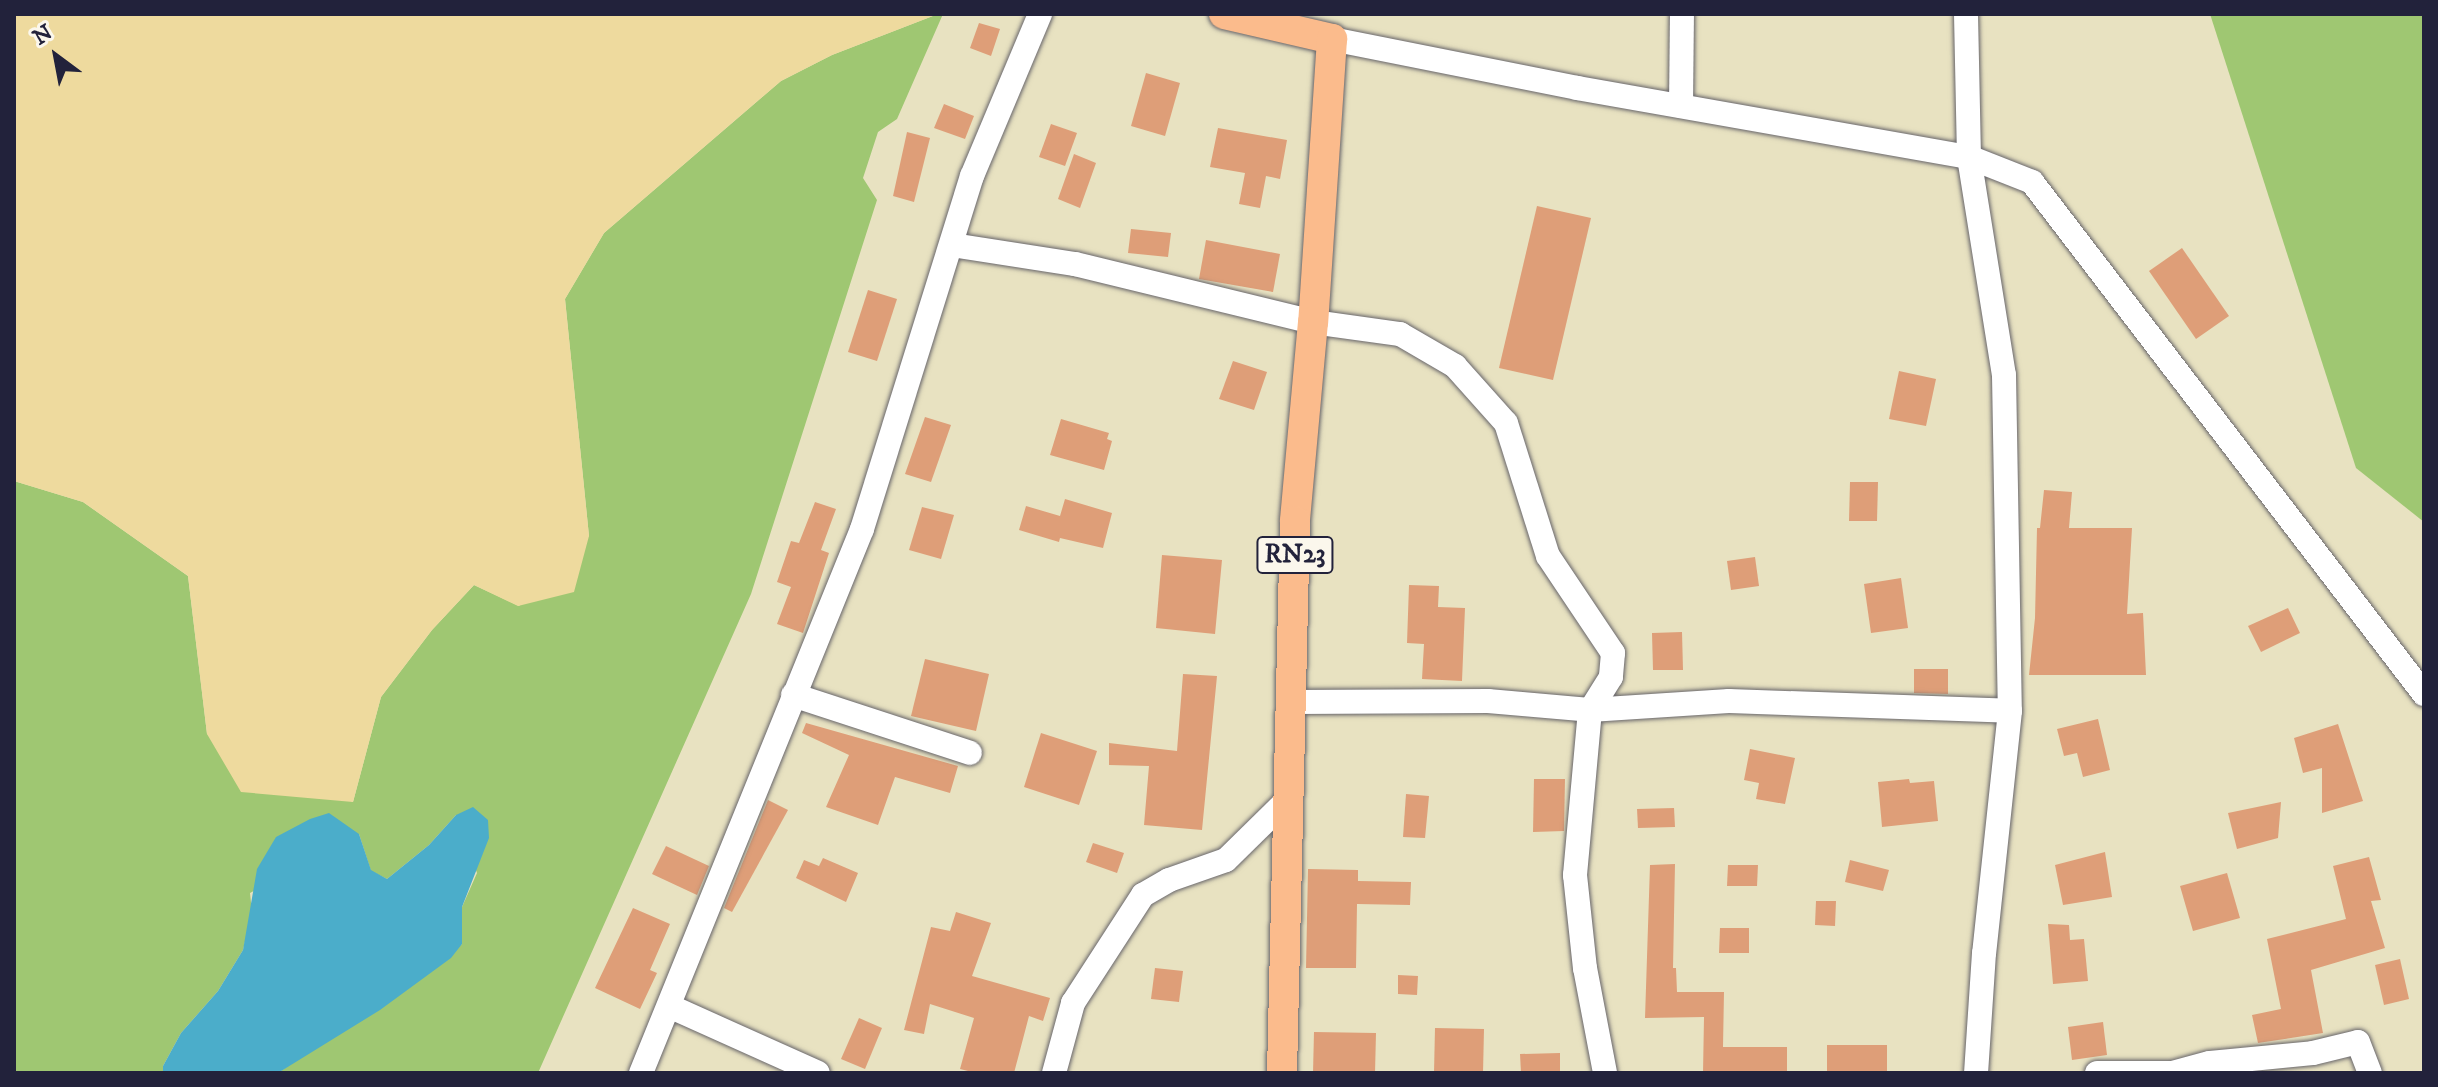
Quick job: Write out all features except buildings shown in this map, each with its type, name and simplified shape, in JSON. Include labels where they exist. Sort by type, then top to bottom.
[{"type":"main road","points":[[1224,14],[1332,39]]},
{"type":"main road","name":"RN23","points":[[1282,1073],[1295,521],[1313,322],[1332,39]]},
{"type":"street","points":[[641,1073],[862,529],[972,176],[1040,14]]},
{"type":"street","points":[[1681,106],[1682,14]]},
{"type":"street","points":[[1966,14],[1969,157],[2004,375],[2010,711],[1984,953],[1976,1073]]},
{"type":"street","points":[[1332,39],[1969,157],[2032,182],[2424,694]]},
{"type":"street","points":[[952,245],[1075,264],[1313,322],[1400,334],[1455,366],[1506,423],[1548,556],[1613,653],[1611,677],[1590,710],[1575,875],[1585,968],[1605,1073]]},
{"type":"street","points":[[793,695],[970,753]]},
{"type":"street","points":[[1293,702],[1488,701],[1590,710],[1729,701],[2010,711]]},
{"type":"street","points":[[1054,1073],[1073,1003],[1143,895],[1169,880],[1226,860],[1287,800]]},
{"type":"street","points":[[669,1006],[818,1073]]},
{"type":"street","points":[[2097,1073],[2172,1073],[2210,1063],[2313,1053],[2358,1042],[2370,1073]]},
{"type":"green space","points":[[943,14],[897,119],[878,132],[863,178],[877,200],[751,594],[538,1073],[278,1073],[462,944],[462,907],[477,873],[456,815],[429,845],[387,879],[371,871],[359,834],[250,893],[252,912],[243,950],[218,991],[181,1033],[163,1066],[163,1073],[14,1073],[14,481],[83,502],[188,576],[207,734],[353,802],[381,697],[432,630],[474,585],[519,606],[589,536],[565,299],[604,233],[781,81],[832,55]]},
{"type":"green space","points":[[2210,14],[2424,14],[2424,522],[2356,468]]},
{"type":"sand","points":[[14,14],[938,14],[832,55],[781,81],[604,233],[565,299],[589,536],[574,592],[518,606],[474,585],[432,630],[381,697],[353,802],[241,792],[207,734],[188,576],[83,502],[14,481]]},
{"type":"water","points":[[473,807],[488,820],[489,838],[462,907],[462,944],[451,958],[380,1010],[278,1073],[163,1073],[163,1066],[181,1033],[218,991],[243,950],[257,869],[276,837],[329,813],[359,834],[371,870],[387,879],[429,845],[456,815]]}]
